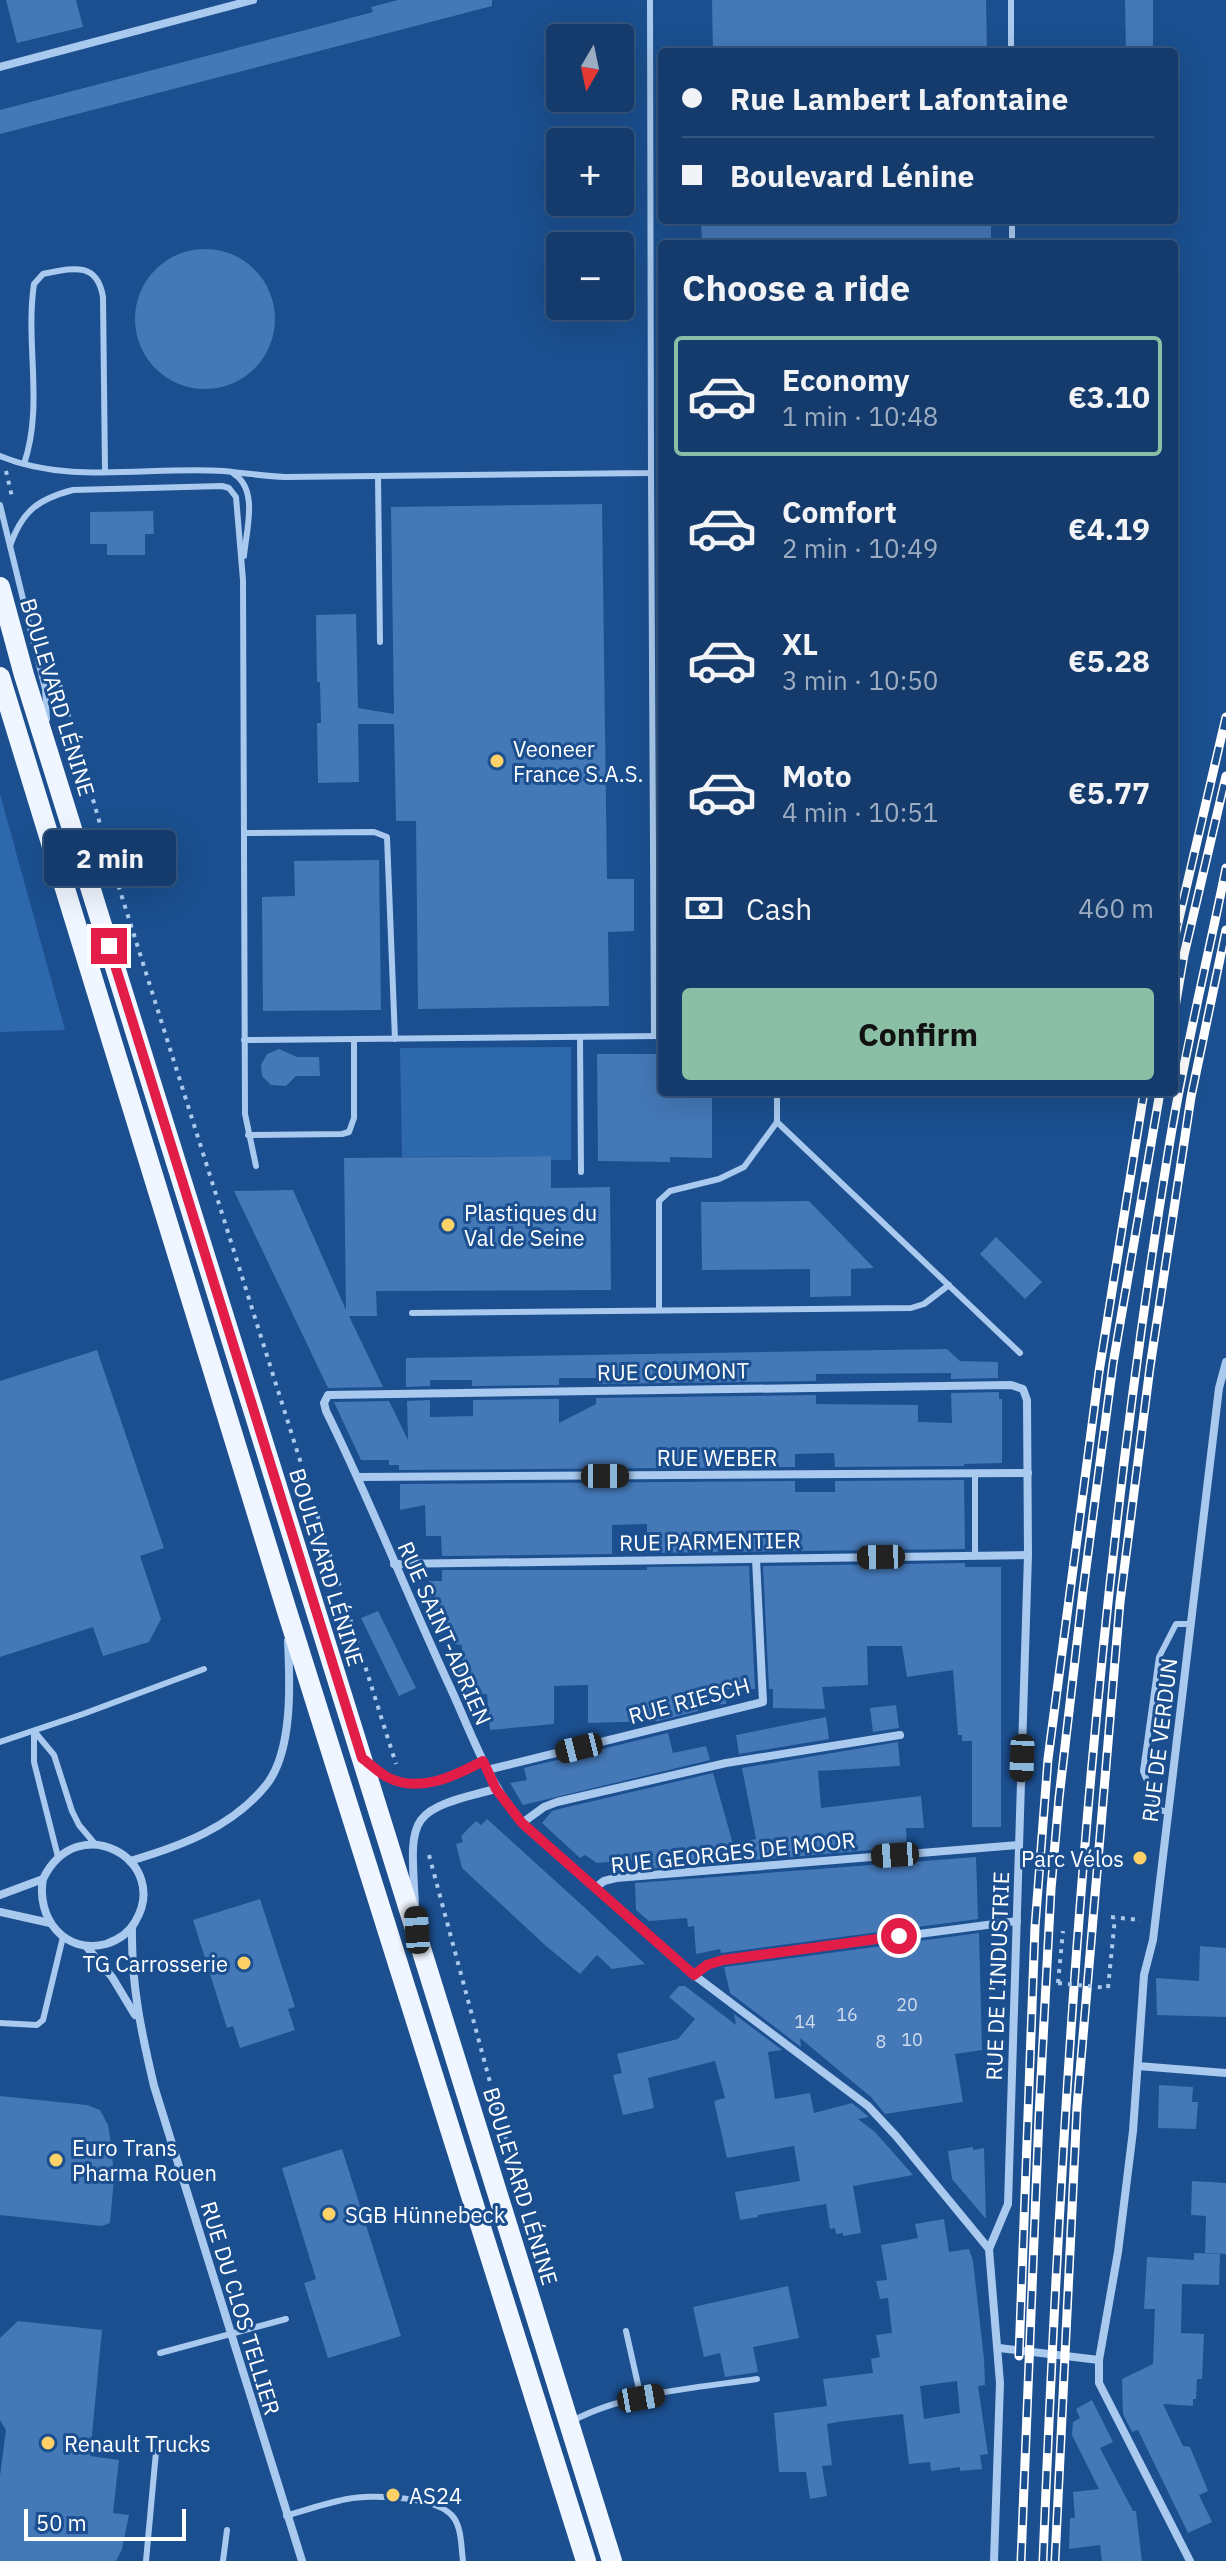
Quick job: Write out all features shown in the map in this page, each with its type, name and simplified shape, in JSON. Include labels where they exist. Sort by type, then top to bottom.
[{"type":"main road","name":"BOULEVARD LÉNINE","points":[[0,587],[49,754],[612,2561]]},
{"type":"main road","points":[[0,677],[286,1608],[586,2561]]},
{"type":"street","points":[[0,67],[253,0]]},
{"type":"street","name":"RUE DE VERDUN","points":[[1099,2360],[1118,2252],[1133,2131],[1144,1975],[1155,1922],[1219,1388],[1226,1362]]},
{"type":"street","name":"RUE COUMONT","points":[[325,1398],[333,1394],[1011,1385],[1023,1389]]},
{"type":"street","name":"RUE DE L'INDUSTRIE","points":[[994,2561],[1000,2383],[989,2249],[1008,2204],[1028,1555],[1027,1400],[1023,1389]]},
{"type":"street","name":"RUE SAINT-ADRIEN","points":[[325,1398],[326,1411],[487,1770],[496,1789],[522,1823],[694,1975],[868,2106],[989,2249]]},
{"type":"street","name":"RUE WEBER","points":[[358,1477],[1028,1473]]},
{"type":"street","name":"RUE PARMENTIER","points":[[394,1564],[1028,1555]]},
{"type":"street","name":"RUE RIESCH","points":[[487,1770],[763,1702],[756,1559]]},
{"type":"street","points":[[50,1923],[42,1905],[43,1879],[58,1857],[69,1849],[95,1844],[108,1846],[130,1861],[177,1847],[225,1823],[268,1783],[282,1749],[289,1711],[286,1608]]},
{"type":"street","points":[[522,1823],[544,1807],[572,1798],[726,1763],[900,1735]]},
{"type":"street","points":[[362,1758],[387,1777],[401,1781],[432,1782],[453,1777],[483,1761]]},
{"type":"street","points":[[417,1930],[413,1862],[416,1825],[435,1806],[496,1789]]},
{"type":"street","name":"RUE GEORGES DE MOOR","points":[[595,1888],[604,1881],[616,1878],[1019,1845]]},
{"type":"street","name":"RUE DU CLOS TELLIER","points":[[130,1861],[139,1873],[143,1886],[143,1901],[132,1927],[131,1958],[137,2019],[154,2086],[302,2561]]},
{"type":"street","points":[[0,1895],[43,1879]]},
{"type":"street","points":[[0,1912],[50,1923]]},
{"type":"street","points":[[694,1975],[707,1965],[723,1960],[1017,1921]]},
{"type":"street","name":"RUE DU CLOS TELLIER","points":[[50,1923],[63,1937],[86,1946],[112,1977],[137,2019]]},
{"type":"street","points":[[86,1946],[112,1942],[132,1927]]},
{"type":"street","points":[[1138,2066],[1226,2073]]},
{"type":"street","points":[[999,2348],[1099,2360],[1099,2383],[1190,2561]]},
{"type":"lane","points":[[244,1040],[658,1036],[651,473],[650,0]]},
{"type":"lane","points":[[1011,0],[1011,48]]},
{"type":"lane","points":[[24,464],[35,418],[34,284],[43,274],[81,269],[92,271],[101,281],[103,297],[105,471]]},
{"type":"lane","points":[[1,457],[49,469],[285,477],[651,473]]},
{"type":"lane","points":[[233,473],[248,492],[242,572]]},
{"type":"lane","points":[[378,476],[380,642]]},
{"type":"lane","points":[[10,546],[18,523],[39,502],[51,495],[73,490],[229,488],[236,497],[242,572],[244,1040],[248,1135],[256,1166]]},
{"type":"lane","points":[[0,505],[45,689],[49,754]]},
{"type":"lane","points":[[244,833],[374,832],[387,837],[390,846],[395,1039]]},
{"type":"lane","points":[[580,1037],[581,1172]]},
{"type":"lane","points":[[248,1135],[349,1132],[354,1118],[354,1039]]},
{"type":"lane","points":[[659,1309],[659,1201],[670,1191],[719,1179],[744,1167],[777,1122],[777,1096]]},
{"type":"lane","points":[[777,1122],[1020,1353]]},
{"type":"lane","points":[[412,1313],[911,1308],[924,1304],[949,1285]]},
{"type":"lane","points":[[975,1474],[975,1556]]},
{"type":"lane","points":[[1169,1812],[1159,1810],[1143,1771],[1159,1657],[1176,1624],[1191,1624]]},
{"type":"lane","points":[[0,1742],[204,1669]]},
{"type":"lane","points":[[34,1731],[54,1755],[72,1811],[95,1844]]},
{"type":"lane","points":[[34,1731],[34,1762],[58,1857]]},
{"type":"lane","points":[[0,2023],[37,2025],[43,2020],[63,1937]]},
{"type":"lane","points":[[160,2353],[286,2319]]},
{"type":"lane","points":[[626,2331],[641,2398]]},
{"type":"lane","points":[[569,2423],[588,2413],[641,2398],[757,2379]]},
{"type":"lane","points":[[146,2561],[156,2452]]},
{"type":"lane","points":[[286,2516],[349,2498],[395,2498],[423,2502],[443,2509],[453,2517],[459,2531],[463,2561]]},
{"type":"lane","points":[[223,2561],[227,2530]]},
{"type":"path","points":[[1,457],[18,523]]},
{"type":"path","points":[[58,676],[110,859],[401,1781]]},
{"type":"path","points":[[416,1825],[430,1858],[538,2248]]},
{"type":"path","points":[[1063,1931],[1058,1983],[1108,1988],[1113,1918],[1155,1922]]},
{"type":"shaded area","points":[[0,794],[65,1030],[0,1032]]},
{"type":"shaded area","points":[[571,1047],[571,1160],[551,1160],[550,1156],[402,1157],[400,1048]]},
{"type":"building","points":[[6,0],[76,0],[83,27],[17,43]]},
{"type":"building","points":[[398,0],[492,0],[492,6],[0,134],[0,110],[373,12],[371,7]]},
{"type":"building","points":[[712,0],[986,0],[987,48],[713,48]]},
{"type":"building","points":[[1125,0],[1153,0],[1153,48],[1126,48]]},
{"type":"building","points":[[701,224],[991,224],[991,240],[702,240]]},
{"type":"building","points":[[205,249],[232,254],[255,269],[270,292],[275,319],[270,346],[255,369],[232,384],[205,389],[178,384],[155,369],[140,346],[135,319],[140,292],[155,269],[178,254]]},
{"type":"building","points":[[602,504],[607,879],[634,879],[634,931],[608,932],[609,1006],[418,1009],[416,821],[396,821],[394,724],[358,724],[359,782],[318,783],[317,723],[321,723],[316,615],[356,614],[358,708],[394,714],[391,507]]},
{"type":"building","points":[[153,511],[154,534],[145,534],[145,555],[107,555],[107,544],[90,544],[90,512]]},
{"type":"building","points":[[379,860],[381,1010],[263,1011],[262,897],[295,896],[294,861]]},
{"type":"building","points":[[279,1049],[297,1057],[319,1057],[320,1076],[296,1076],[286,1086],[271,1085],[262,1076],[261,1065],[267,1054]]},
{"type":"building","points":[[597,1054],[658,1054],[658,1096],[712,1096],[712,1158],[670,1157],[670,1162],[598,1161]]},
{"type":"building","points":[[551,1156],[551,1188],[610,1187],[611,1290],[376,1291],[377,1316],[349,1316],[383,1387],[328,1388],[234,1191],[293,1190],[346,1310],[344,1158]]},
{"type":"building","points":[[809,1201],[874,1268],[851,1269],[851,1296],[810,1297],[810,1269],[702,1270],[701,1202]]},
{"type":"building","points":[[996,1237],[1042,1282],[1025,1299],[980,1254]]},
{"type":"building","points":[[947,1349],[960,1361],[998,1362],[998,1378],[951,1379],[951,1373],[816,1374],[816,1381],[597,1384],[597,1378],[559,1378],[559,1385],[472,1386],[472,1380],[430,1380],[430,1386],[406,1387],[406,1358]]},
{"type":"building","points":[[97,1350],[164,1548],[140,1556],[161,1619],[149,1642],[103,1656],[93,1627],[0,1657],[0,1381]]},
{"type":"building","points":[[999,1392],[999,1399],[1002,1399],[1002,1463],[964,1466],[835,1467],[834,1453],[795,1454],[795,1467],[399,1470],[399,1465],[389,1465],[389,1460],[361,1460],[334,1402],[389,1401],[408,1440],[407,1401],[430,1400],[430,1417],[473,1416],[473,1400],[559,1399],[559,1423],[596,1404],[596,1398],[816,1395],[816,1404],[918,1405],[918,1422],[952,1423],[951,1393]]},
{"type":"building","points":[[964,1480],[965,1549],[647,1553],[647,1524],[612,1525],[612,1554],[442,1556],[441,1536],[426,1536],[425,1505],[400,1510],[400,1484],[795,1481],[795,1492],[835,1492],[835,1481]]},
{"type":"building","points":[[965,1563],[965,1567],[1001,1567],[1001,1827],[972,1827],[972,1741],[962,1741],[962,1735],[958,1735],[953,1670],[907,1677],[902,1646],[867,1646],[868,1685],[822,1687],[825,1709],[773,1708],[773,1689],[769,1689],[763,1566]]},
{"type":"building","points":[[749,1566],[755,1689],[726,1689],[726,1704],[698,1706],[698,1711],[658,1721],[588,1723],[588,1685],[554,1686],[554,1724],[490,1730],[487,1694],[468,1695],[457,1673],[462,1664],[462,1645],[454,1644],[453,1626],[442,1626],[442,1617],[430,1617],[429,1581],[442,1581],[442,1570],[647,1570],[647,1567]]},
{"type":"building","points":[[378,1611],[416,1688],[399,1696],[361,1618]]},
{"type":"building","points":[[896,1705],[899,1728],[873,1732],[870,1708]]},
{"type":"building","points":[[826,1717],[829,1739],[739,1754],[736,1735]]},
{"type":"building","points":[[668,1733],[673,1753],[706,1746],[710,1760],[523,1805],[510,1783],[527,1780],[524,1768]]},
{"type":"building","points":[[898,1742],[900,1766],[818,1771],[821,1808],[921,1796],[924,1828],[906,1828],[907,1847],[634,1870],[633,1860],[597,1863],[585,1855],[580,1858],[542,1823],[552,1811],[713,1773],[733,1844],[756,1839],[742,1768]]},
{"type":"building","points":[[487,1819],[645,1964],[612,1969],[597,1955],[580,1974],[546,1946],[462,1868],[456,1844],[463,1842],[461,1836],[476,1821],[481,1825]]},
{"type":"building","points":[[976,1857],[978,1919],[696,1954],[694,1926],[688,1927],[687,1918],[649,1921],[636,1910],[635,1883]]},
{"type":"building","name":"TG Carrosserie","points":[[260,1899],[295,2007],[288,2009],[295,2030],[240,2048],[233,2026],[227,2028],[193,1920]]},
{"type":"building","points":[[979,1933],[982,2050],[955,2054],[963,2102],[885,2114],[871,2097],[800,2038],[801,2047],[730,1993],[724,1967]]},
{"type":"building","points":[[1200,1946],[1226,1948],[1226,2017],[1157,2015],[1156,1978],[1199,1981]]},
{"type":"building","points":[[679,1986],[685,1986],[736,2025],[734,2014],[782,2050],[768,2052],[775,2099],[810,2093],[814,2113],[852,2103],[869,2117],[858,2119],[875,2132],[913,2175],[853,2186],[861,2233],[836,2234],[835,2228],[830,2229],[826,2204],[740,2220],[735,2192],[800,2181],[794,2146],[727,2158],[714,2101],[725,2098],[715,2061],[648,2078],[654,2108],[623,2115],[613,2075],[622,2073],[617,2054],[678,2039],[695,2019],[669,1997]]},
{"type":"building","points":[[1159,2085],[1193,2087],[1192,2102],[1198,2102],[1196,2129],[1158,2128]]},
{"type":"building","name":"Euro Trans Pharma Rouen","points":[[0,2096],[87,2105],[100,2110],[108,2125],[111,2143],[114,2178],[110,2223],[102,2226],[0,2215]]},
{"type":"building","points":[[973,2147],[973,2150],[984,2148],[986,2219],[952,2179],[948,2151]]},
{"type":"building","name":"SGB Hünnebeck","points":[[342,2149],[401,2336],[328,2358],[304,2283],[316,2279],[282,2168]]},
{"type":"building","points":[[1192,2181],[1226,2183],[1226,2254],[1205,2253],[1206,2216],[1191,2215]]},
{"type":"building","points":[[944,2219],[949,2252],[969,2249],[973,2261],[984,2359],[985,2385],[978,2386],[988,2454],[980,2455],[982,2469],[960,2471],[960,2467],[931,2471],[930,2462],[909,2464],[903,2414],[827,2424],[832,2465],[822,2466],[827,2496],[810,2499],[806,2472],[779,2472],[774,2413],[827,2406],[823,2379],[873,2373],[871,2359],[880,2357],[876,2335],[892,2333],[888,2298],[880,2299],[876,2281],[887,2280],[881,2245],[918,2238],[915,2224]],"holes":[[[957,2381],[960,2413],[924,2419],[920,2386]]]},
{"type":"building","points":[[1194,2253],[1220,2254],[1219,2285],[1182,2284],[1181,2333],[1204,2334],[1202,2379],[1197,2379],[1193,2406],[1163,2404],[1183,2446],[1190,2447],[1208,2491],[1199,2495],[1212,2522],[1188,2533],[1138,2430],[1132,2432],[1123,2414],[1122,2379],[1153,2364],[1155,2309],[1144,2309],[1147,2257],[1194,2260]]},
{"type":"building","points":[[788,2286],[799,2338],[753,2347],[758,2372],[725,2377],[720,2353],[704,2357],[693,2307]]},
{"type":"building","name":"Renault Trucks","points":[[18,2321],[102,2330],[90,2456],[119,2460],[113,2513],[129,2515],[122,2549],[116,2561],[0,2561],[0,2476],[6,2430],[0,2420],[0,2338]]},
{"type":"building","points":[[1092,2400],[1113,2442],[1100,2448],[1133,2511],[1136,2511],[1142,2561],[1102,2561],[1100,2545],[1069,2549],[1070,2518],[1075,2518],[1073,2492],[1099,2489],[1072,2435],[1073,2422],[1080,2418],[1076,2409]]},
{"type":"railway","points":[[1178,923],[1226,717]]},
{"type":"railway","points":[[1178,990],[1226,776]]},
{"type":"railway","points":[[1043,2561],[1071,2031],[1084,1855],[1119,1503],[1174,1117],[1226,868]]},
{"type":"railway","points":[[1055,2561],[1077,2107],[1120,1602],[1150,1367],[1191,1097],[1226,930]]},
{"type":"railway","points":[[1019,2356],[1035,1927],[1048,1759],[1099,1372],[1143,1096]]},
{"type":"railway","points":[[1021,2561],[1039,2116],[1059,1798],[1113,1364],[1159,1096]]},
{"type":"place","name":"Veoneer France S.A.S.","points":[[497,761]]},
{"type":"place","name":"Plastiques du Val de Seine","points":[[448,1225]]},
{"type":"place","name":"Parc Vélos","points":[[1140,1858]]},
{"type":"place","name":"TG Carrosserie","points":[[244,1963]]},
{"type":"place","name":"Euro Trans Pharma Rouen","points":[[56,2160]]},
{"type":"place","name":"SGB Hünnebeck","points":[[329,2214]]},
{"type":"place","name":"Renault Trucks","points":[[48,2443]]},
{"type":"place","name":"AS24","points":[[393,2495]]},
{"type":"route","points":[[109,946],[362,1758],[387,1777],[406,1782],[432,1782],[453,1777],[483,1761],[496,1789],[522,1823],[694,1975],[707,1965],[723,1960],[899,1936]]}]
